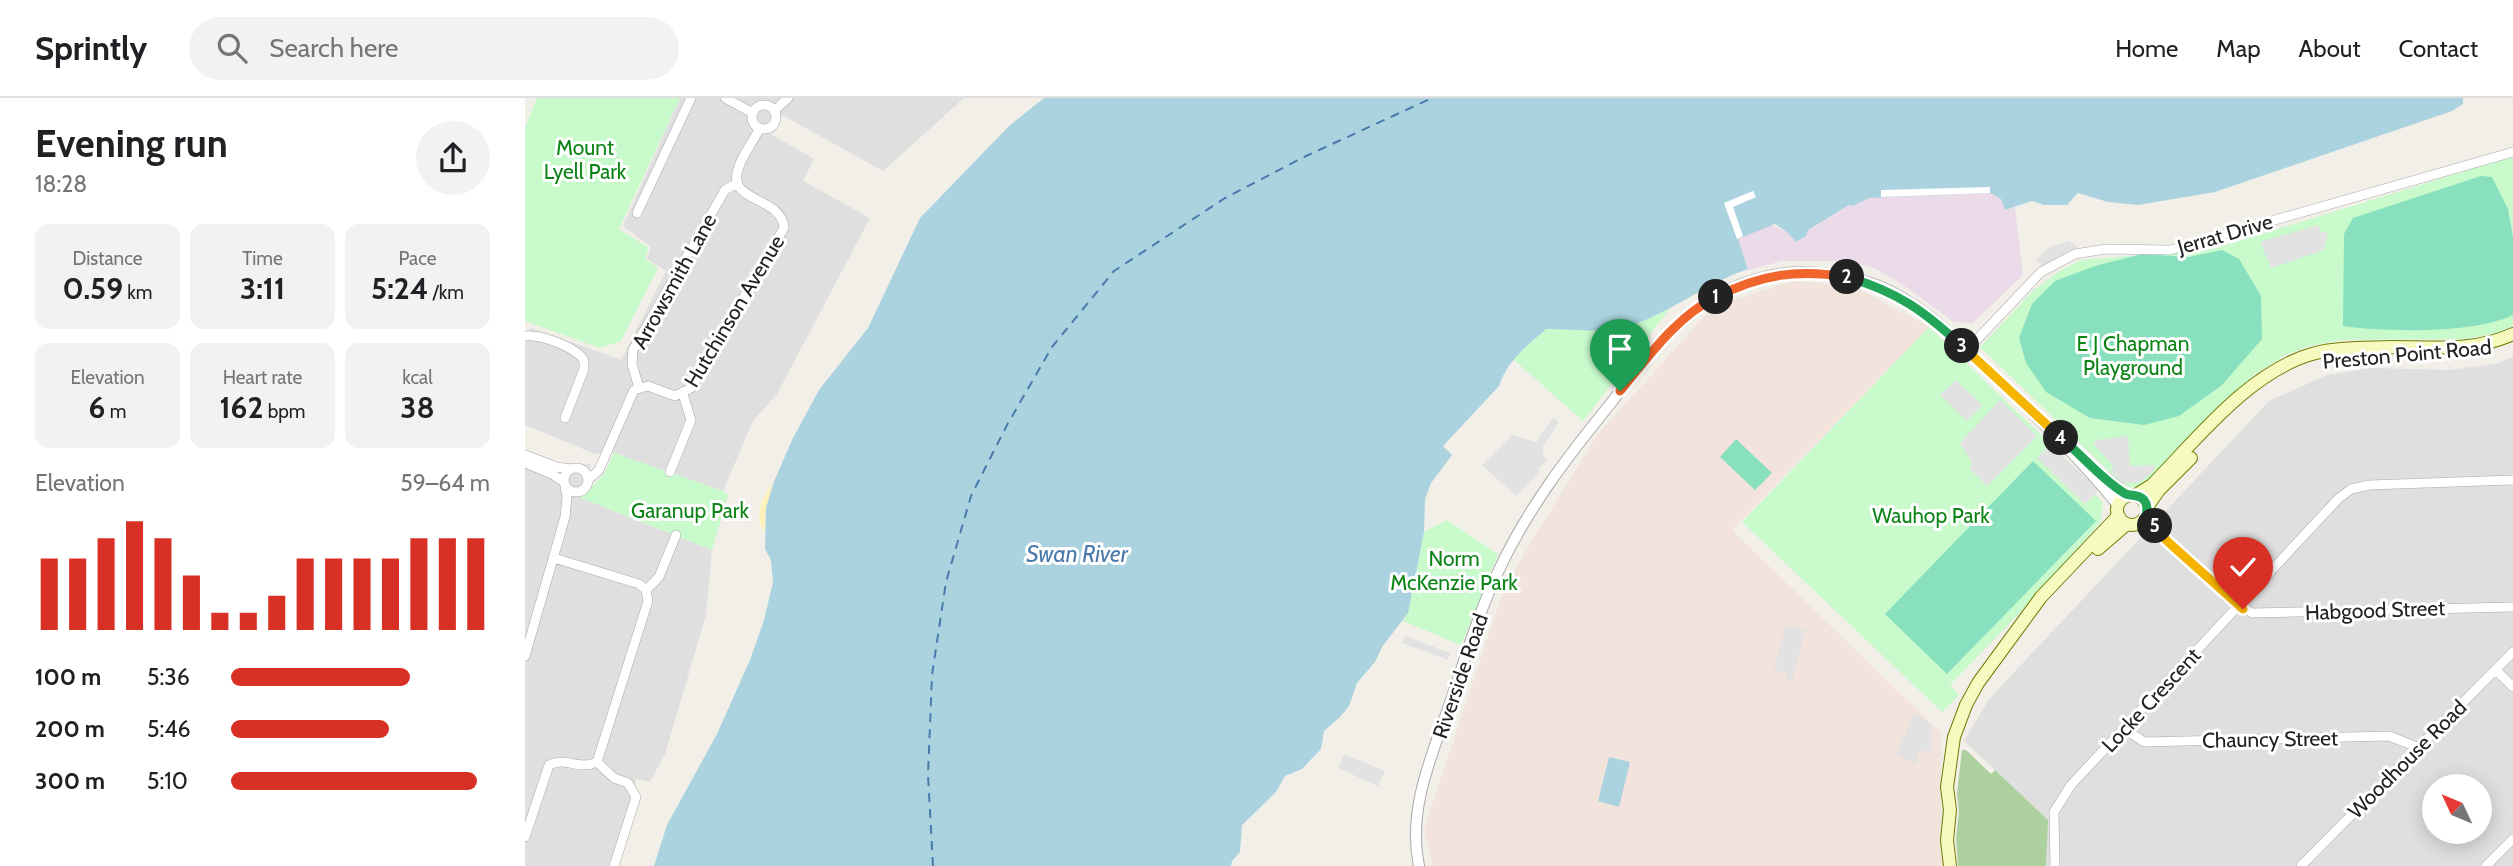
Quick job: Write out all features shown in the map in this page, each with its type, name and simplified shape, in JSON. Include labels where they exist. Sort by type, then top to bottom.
[{"type":"main road","name":"Preston Point Road","points":[[1957,866],[1954,797],[1958,762],[1968,719],[1976,701],[2020,634],[2040,609],[2132,515],[2132,495],[2152,485],[2262,377],[2299,359],[2342,349],[2468,347],[2513,334]]},
{"type":"main road","name":"Preston Point Road","points":[[1950,866],[1947,787],[1954,737],[1966,705],[2001,650],[2041,597],[2159,490],[2235,412],[2270,383],[2295,368],[2330,358],[2454,354],[2488,350],[2513,341]]},
{"type":"main road","points":[[2132,495],[2144,501],[2132,515]]},
{"type":"street","points":[[637,213],[691,98]]},
{"type":"street","points":[[774,111],[788,98]]},
{"type":"street","points":[[729,99],[753,113]]},
{"type":"street","points":[[761,106],[769,106],[776,118],[773,125],[767,129],[760,128],[753,120],[753,113],[761,106]]},
{"type":"street","points":[[737,183],[737,173],[760,128]]},
{"type":"street","name":"Jerrat Drive","points":[[1967,350],[2041,272],[2075,254],[2106,249],[2159,251],[2180,248],[2513,152]]},
{"type":"street","name":"Arrowsmith Lane","points":[[639,388],[632,363],[633,350],[725,190],[737,183]]},
{"type":"street","name":"Hutchinson Avenue","points":[[639,388],[648,386],[675,396],[691,388],[785,228],[780,213],[741,190],[737,183]]},
{"type":"street","name":"Riverside Road","points":[[1419,866],[1415,842],[1423,782],[1472,637],[1498,571],[1524,521],[1557,470],[1653,351],[1682,321],[1709,301],[1744,283],[1781,274],[1847,277],[1881,287],[1915,306],[1967,350],[2050,429]]},
{"type":"street","points":[[525,336],[537,335],[576,351],[584,361],[584,369],[565,418]]},
{"type":"street","points":[[565,517],[577,492],[585,488],[588,480],[599,470],[634,390],[639,388]]},
{"type":"street","points":[[670,472],[691,420],[683,394]]},
{"type":"street","points":[[2050,429],[2078,451],[2106,480],[2132,495]]},
{"type":"street","points":[[2050,429],[2132,515],[2167,541],[2239,606]]},
{"type":"street","points":[[525,455],[557,467],[583,470],[594,468],[602,461]]},
{"type":"street","points":[[525,463],[552,474],[569,490],[577,492]]},
{"type":"street","points":[[525,656],[565,517],[567,497],[564,476],[571,469]]},
{"type":"street","points":[[583,470],[588,480]]},
{"type":"street","name":"Locke Crescent","points":[[2055,866],[2054,812],[2071,785],[2338,499],[2351,489],[2369,485],[2513,480]]},
{"type":"street","points":[[646,590],[659,577],[676,535]]},
{"type":"street","points":[[525,837],[549,765],[557,762],[586,767],[597,762],[648,601],[646,590],[639,584],[554,558]]},
{"type":"street","name":"Habgood Street","points":[[2239,606],[2260,614],[2513,607]]},
{"type":"street","name":"Woodhouse Road","points":[[2301,866],[2513,652]]},
{"type":"street","points":[[2496,670],[2513,687]]},
{"type":"street","name":"Chauncy Street","points":[[2125,729],[2144,742],[2389,736],[2417,747]]},
{"type":"street","points":[[597,762],[614,778],[628,783],[636,797],[614,866]]},
{"type":"street","points":[[2486,866],[2513,839]]},
{"type":"shaded area","points":[[680,98],[964,98],[883,171],[782,115],[772,135],[814,159],[803,181],[870,218],[777,394],[753,421],[723,491],[614,453],[595,454],[525,425],[525,332],[532,328],[621,360],[666,271],[647,259],[651,247],[623,226]]},
{"type":"shaded area","points":[[1990,187],[2001,199],[2005,210],[2015,208],[2023,275],[1973,323],[1954,322],[1900,283],[1872,267],[1845,261],[1782,261],[1749,270],[1724,203],[1787,232],[1808,230],[1849,205],[1869,198]]},
{"type":"shaded area","points":[[2318,225],[2320,231],[2328,233],[2324,250],[2271,268],[2260,242]]},
{"type":"shaded area","points":[[2069,241],[2078,247],[2042,266],[2036,260],[2049,247]]},
{"type":"shaded area","points":[[1792,281],[1852,285],[1929,327],[1732,530],[1941,733],[1942,850],[1945,866],[1433,866],[1424,829],[1506,583],[1598,434],[1713,307]]},
{"type":"shaded area","points":[[2513,357],[2513,866],[2046,866],[2047,819],[1964,741],[1989,699],[2269,401],[2327,375],[2372,368],[2449,370],[2495,364]]},
{"type":"shaded area","points":[[1956,380],[1982,405],[1967,421],[1940,395]]},
{"type":"shaded area","points":[[2000,400],[2037,436],[1987,486],[1969,468],[1972,463],[1960,443]]},
{"type":"shaded area","points":[[1553,418],[1559,422],[1543,446],[1543,455],[1548,460],[1516,496],[1482,465],[1512,435],[1536,442]]},
{"type":"shaded area","points":[[2128,436],[2130,466],[2155,465],[2154,470],[2140,482],[2123,483],[2110,471],[2114,467],[2093,443],[2096,440]]},
{"type":"shaded area","points":[[2050,444],[2099,490],[2085,504],[2037,458]]},
{"type":"shaded area","points":[[525,450],[560,463],[591,464],[581,498],[712,550],[706,615],[665,754],[650,782],[636,779],[611,866],[525,866]]},
{"type":"shaded area","points":[[1786,625],[1805,630],[1792,681],[1785,679],[1787,673],[1774,670]]},
{"type":"shaded area","points":[[1405,636],[1450,653],[1448,660],[1402,643]]},
{"type":"shaded area","points":[[1914,714],[1931,724],[1932,751],[1920,751],[1915,764],[1896,754]]},
{"type":"shaded area","points":[[1344,754],[1385,771],[1378,786],[1338,768]]},
{"type":"green space","name":"Mount Lyell Park","points":[[537,98],[680,98],[619,229],[649,248],[645,259],[658,268],[621,341],[600,348],[525,321],[525,128]]},
{"type":"green space","name":"E J Chapman Playground","points":[[2513,151],[2513,326],[2497,333],[2464,339],[2342,340],[2309,346],[2285,355],[2254,375],[2143,484],[2131,488],[2118,480],[1980,347],[2034,290],[2061,270],[2081,260],[2213,249],[2504,159]]},
{"type":"green space","points":[[2481,176],[2492,177],[2508,209],[2513,237],[2513,315],[2476,326],[2429,330],[2343,326],[2344,234],[2353,218]]},
{"type":"green space","points":[[2222,250],[2239,259],[2261,296],[2262,339],[2222,385],[2179,416],[2144,425],[2090,418],[2046,392],[2026,363],[2019,338],[2032,304],[2055,281],[2095,266],[2142,254],[2189,257]]},
{"type":"green space","points":[[1671,307],[1583,421],[1513,359],[1546,329],[1619,329],[1653,317]]},
{"type":"green space","name":"Wauhop Park","points":[[1929,327],[2040,434],[2103,503],[2100,523],[2033,599],[1950,685],[1959,695],[1942,712],[1742,522]]},
{"type":"green space","points":[[1736,439],[1772,473],[1755,490],[1720,457]]},
{"type":"green space","name":"Garanup Park","points":[[614,453],[728,495],[712,550],[581,498],[604,474]]},
{"type":"green space","points":[[2033,461],[2096,521],[1947,674],[1885,614]]},
{"type":"green space","name":"Norm McKenzie Park","points":[[1447,520],[1498,554],[1461,645],[1403,621],[1408,613],[1424,532]]},
{"type":"green space","points":[[1962,750],[1966,750],[1991,774],[1995,770],[2048,820],[2046,866],[1958,866],[1957,793]]},
{"type":"sand","points":[[773,484],[766,508],[764,532],[760,507]]},
{"type":"water","name":"Swan River","points":[[1044,98],[2463,98],[2463,104],[2452,111],[2215,192],[2138,205],[2108,202],[2078,193],[2067,205],[2044,205],[2032,201],[2005,210],[2001,199],[1990,193],[1869,198],[1853,206],[1849,205],[1808,230],[1806,236],[1796,242],[1775,224],[1738,239],[1748,269],[1639,323],[1605,330],[1546,329],[1518,354],[1499,386],[1443,446],[1452,455],[1431,483],[1425,499],[1424,532],[1408,613],[1382,647],[1375,662],[1357,683],[1349,706],[1324,731],[1321,749],[1302,769],[1285,776],[1276,792],[1242,825],[1240,852],[1231,866],[654,866],[667,825],[717,734],[750,660],[764,620],[773,582],[771,560],[765,549],[766,508],[792,440],[819,390],[868,328],[920,218],[1010,125]]},
{"type":"water","points":[[1609,757],[1630,762],[1619,807],[1598,801]]},
{"type":"pier","points":[[1990,187],[1990,193],[1881,197],[1881,190]]},
{"type":"pier","points":[[1753,191],[1756,197],[1733,207],[1743,236],[1737,239],[1724,203]]},
{"type":"ferry route","points":[[933,866],[928,775],[932,675],[946,582],[971,496],[1007,425],[1052,347],[1114,271],[1225,198],[1304,157],[1432,98]]},
{"type":"route","points":[[1620,391],[1682,321],[1709,301],[1744,283],[1781,274],[1804,272],[1847,277],[1881,287],[1915,306],[1936,322],[2050,429],[2078,451],[2106,480],[2128,495],[2140,497],[2147,507],[2146,516],[2167,541],[2243,609]]}]
